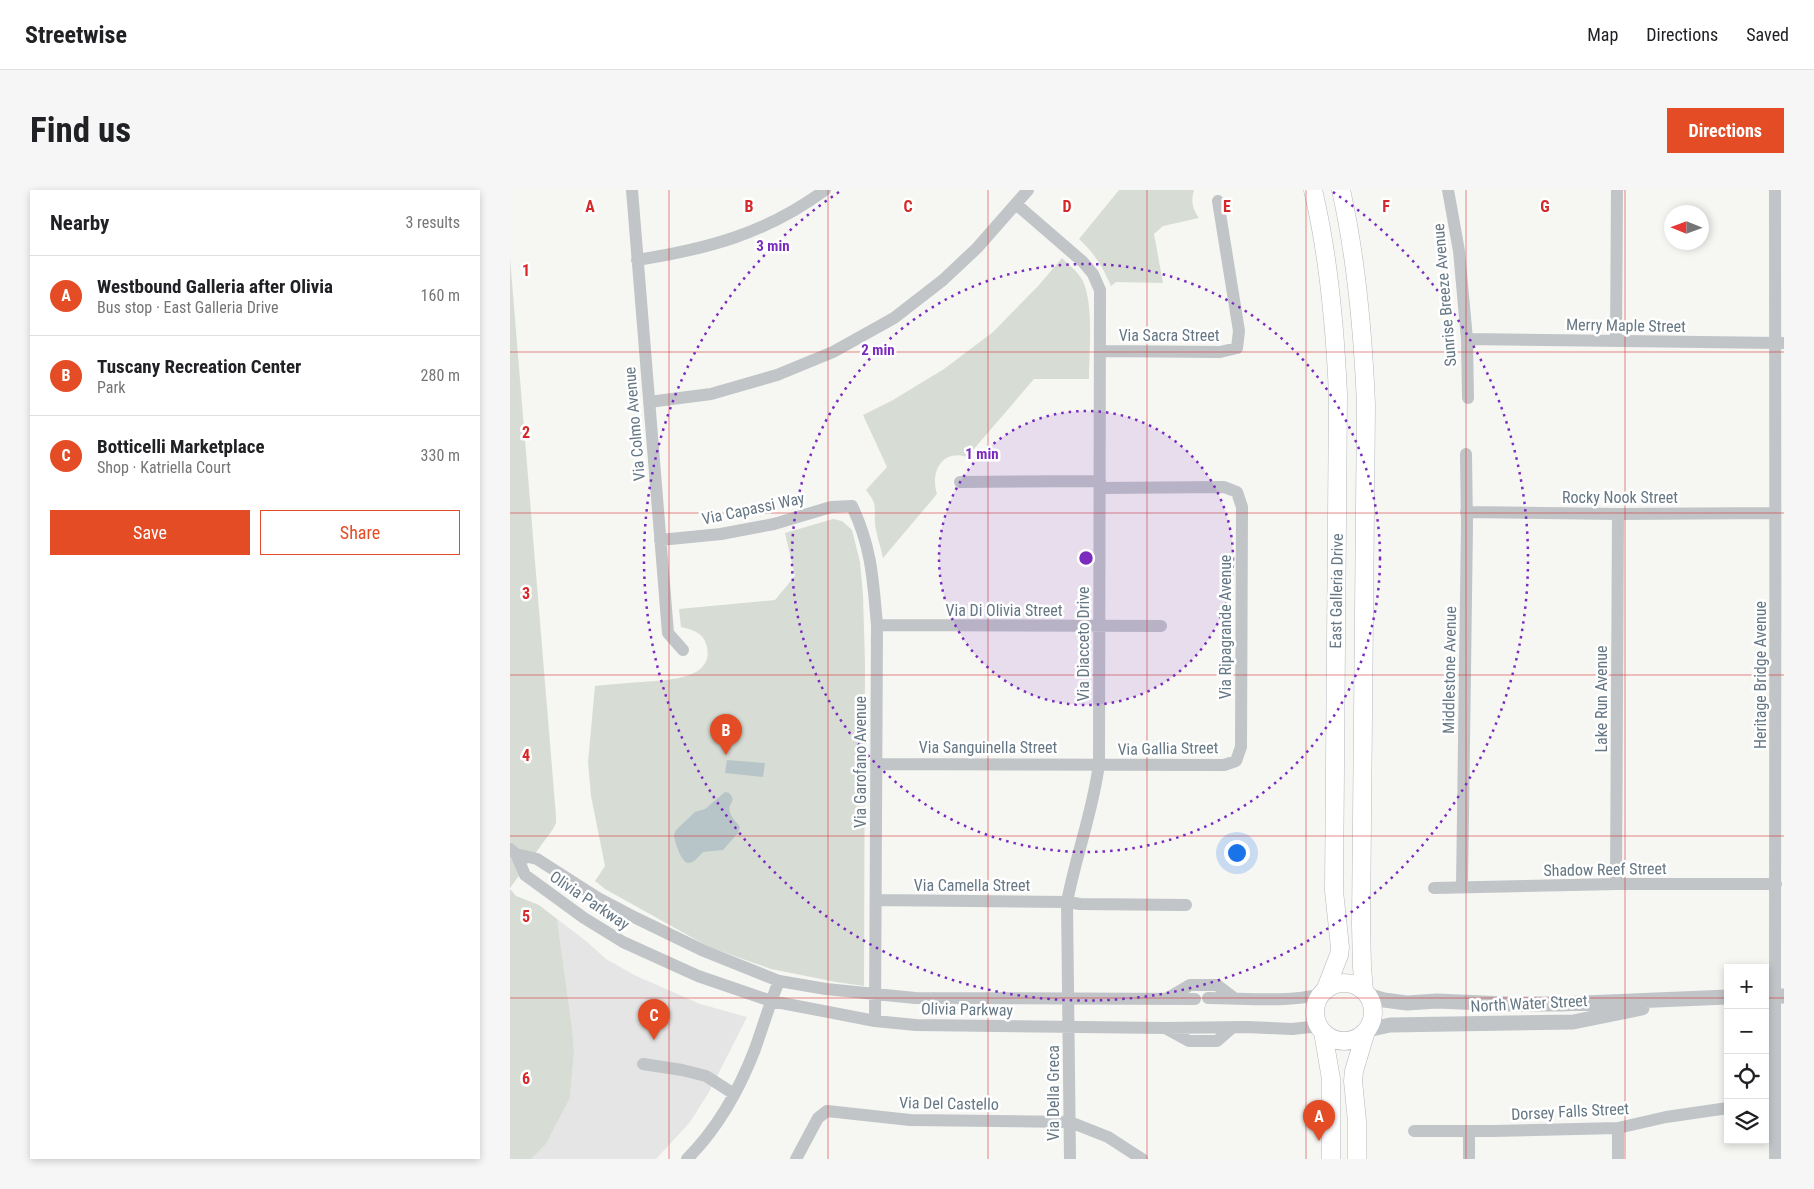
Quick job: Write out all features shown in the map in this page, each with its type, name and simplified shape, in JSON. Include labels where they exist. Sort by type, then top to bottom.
[{"type":"main road","name":"East Galleria Drive","points":[[1313,190],[1330,289],[1338,395],[1334,891],[1340,947],[1339,955],[1323,992]]},
{"type":"main road","name":"East Galleria Drive","points":[[1341,190],[1360,303],[1366,405],[1361,924],[1362,967],[1366,993]]},
{"type":"main road","points":[[1331,1159],[1331,1079],[1322,1030],[1317,1022],[1316,1013],[1317,1003],[1323,992],[1337,984],[1347,983],[1356,985],[1366,993],[1373,1008],[1373,1018],[1367,1030],[1354,1071],[1353,1081],[1358,1159]]},
{"type":"main road","points":[[1322,1030],[1337,1040],[1347,1041],[1356,1039],[1367,1030]]},
{"type":"street","name":"Via Colmo Avenue","points":[[632,190],[668,633],[683,650]]},
{"type":"street","points":[[637,260],[683,252],[733,239],[770,224],[825,190]]},
{"type":"street","points":[[649,402],[711,394],[777,375],[833,352],[894,318],[943,280],[977,248],[1028,190]]},
{"type":"street","name":"Sunrise Breeze Avenue","points":[[1448,190],[1459,252],[1467,340],[1468,398]]},
{"type":"street","points":[[1616,341],[1617,190]]},
{"type":"street","name":"Heritage Bridge Avenue","points":[[1775,190],[1779,343],[1775,513],[1781,686],[1776,884],[1775,1159]]},
{"type":"street","name":"Via Sacra Street","points":[[1100,351],[1220,352],[1237,348],[1239,330],[1218,201]]},
{"type":"street","name":"Via Diacceto Drive","points":[[1016,204],[1083,262],[1093,274],[1100,290],[1099,764],[1095,794],[1072,875],[1067,902],[1069,1026]]},
{"type":"street","name":"Merry Maple Street","points":[[1467,340],[1779,343]]},
{"type":"street","name":"Middlestone Avenue","points":[[1462,887],[1467,525],[1466,454]]},
{"type":"street","points":[[960,482],[1100,485]]},
{"type":"street","name":"Via Ripagrande Avenue","points":[[1100,485],[1224,488],[1237,492],[1242,507],[1242,747],[1236,761]]},
{"type":"street","name":"Via Capassi Way","points":[[660,540],[721,534],[774,524],[831,507],[852,506]]},
{"type":"street","name":"Via Garofano Avenue","points":[[852,506],[861,525],[872,563],[877,626],[874,1021]]},
{"type":"street","name":"Rocky Nook Street","points":[[1466,512],[1618,514],[1775,513]]},
{"type":"street","name":"Lake Run Avenue","points":[[1616,884],[1618,514]]},
{"type":"street","name":"Via Di Olivia Street","points":[[877,626],[1161,626]]},
{"type":"street","name":"Via Gallia Street","points":[[1099,764],[1224,764],[1236,761]]},
{"type":"street","name":"Via Sanguinella Street","points":[[876,764],[1099,764]]},
{"type":"street","name":"Olivia Parkway","points":[[513,851],[537,859],[576,885],[613,906],[704,952],[779,981],[826,989],[915,998],[1068,1000],[1195,998]]},
{"type":"street","name":"Olivia Parkway","points":[[513,851],[525,875],[584,918],[623,942],[698,976],[771,1001],[874,1021],[916,1025],[1165,1028],[1189,1041],[1217,1040],[1233,1027],[1292,1029],[1310,1027],[1322,1030]]},
{"type":"street","name":"Shadow Reef Street","points":[[1434,888],[1616,884],[1776,884]]},
{"type":"street","name":"Via Camella Street","points":[[876,900],[1186,905]]},
{"type":"street","points":[[687,1159],[712,1130],[734,1094],[754,1050],[779,981]]},
{"type":"street","name":"Olivia Parkway","points":[[1165,999],[1190,985],[1217,985],[1234,998]]},
{"type":"street","points":[[1208,998],[1307,998],[1323,992]]},
{"type":"street","name":"North Water Street","points":[[1366,993],[1384,1000],[1407,1003],[1437,1001],[1560,1004],[1724,997]]},
{"type":"street","points":[[1769,997],[1784,996]]},
{"type":"street","name":"North Water Street","points":[[1367,1030],[1390,1025],[1573,1022],[1690,998]]},
{"type":"street","name":"Via Della Greca","points":[[1069,1026],[1070,1159]]},
{"type":"street","points":[[643,1064],[706,1076],[734,1094]]},
{"type":"street","name":"Dorsey Falls Street","points":[[1414,1131],[1618,1128],[1666,1117],[1724,1109]]},
{"type":"street","name":"Via Del Castello","points":[[796,1159],[818,1118],[827,1112],[910,1120],[1070,1122]]},
{"type":"street","points":[[1070,1122],[1108,1137],[1142,1159]]},
{"type":"street","points":[[1618,1128],[1618,1159]]},
{"type":"street","points":[[1469,1131],[1469,1159]]},
{"type":"shaded area","points":[[1119,190],[1194,190],[1193,204],[1199,218],[1163,226],[1154,234],[1163,283],[1116,282],[1111,286],[1098,261],[1079,239]]},
{"type":"shaded area","points":[[510,258],[556,823],[510,888]]},
{"type":"shaded area","points":[[1062,258],[1083,281],[1089,303],[1089,379],[1034,379],[967,457],[951,456],[940,464],[935,478],[937,494],[883,558],[875,523],[874,503],[866,490],[887,467],[863,415],[893,400],[944,369],[993,332],[1039,285]]},
{"type":"shaded area","points":[[833,519],[842,521],[852,530],[860,562],[863,595],[865,664],[864,986],[771,969],[709,947],[605,889],[595,881],[605,866],[591,796],[588,762],[595,686],[674,679],[695,672],[703,667],[707,658],[706,642],[698,633],[681,627],[679,609],[775,600],[795,576],[785,533]]},
{"type":"shaded area","points":[[727,760],[765,763],[763,777],[725,773]]},
{"type":"shaded area","points":[[725,792],[729,793],[733,798],[729,809],[740,827],[738,833],[723,850],[703,852],[694,861],[687,863],[682,858],[677,846],[674,835],[676,830],[695,812],[705,809]]},
{"type":"shaded area","points":[[510,889],[516,896],[539,905],[557,919],[572,1027],[574,1053],[570,1098],[546,1144],[531,1159],[510,1159]]},
{"type":"shaded area","points":[[557,919],[606,959],[634,975],[700,1004],[747,1017],[709,1092],[690,1122],[656,1159],[531,1159],[546,1144],[570,1098],[574,1053]]},
{"type":"place","name":"Tuscany Recreation Center","points":[[726,755]]},
{"type":"place","name":"Botticelli Marketplace","points":[[654,1040]]},
{"type":"place","name":"Westbound Galleria after Olivia","points":[[1319,1141]]}]
